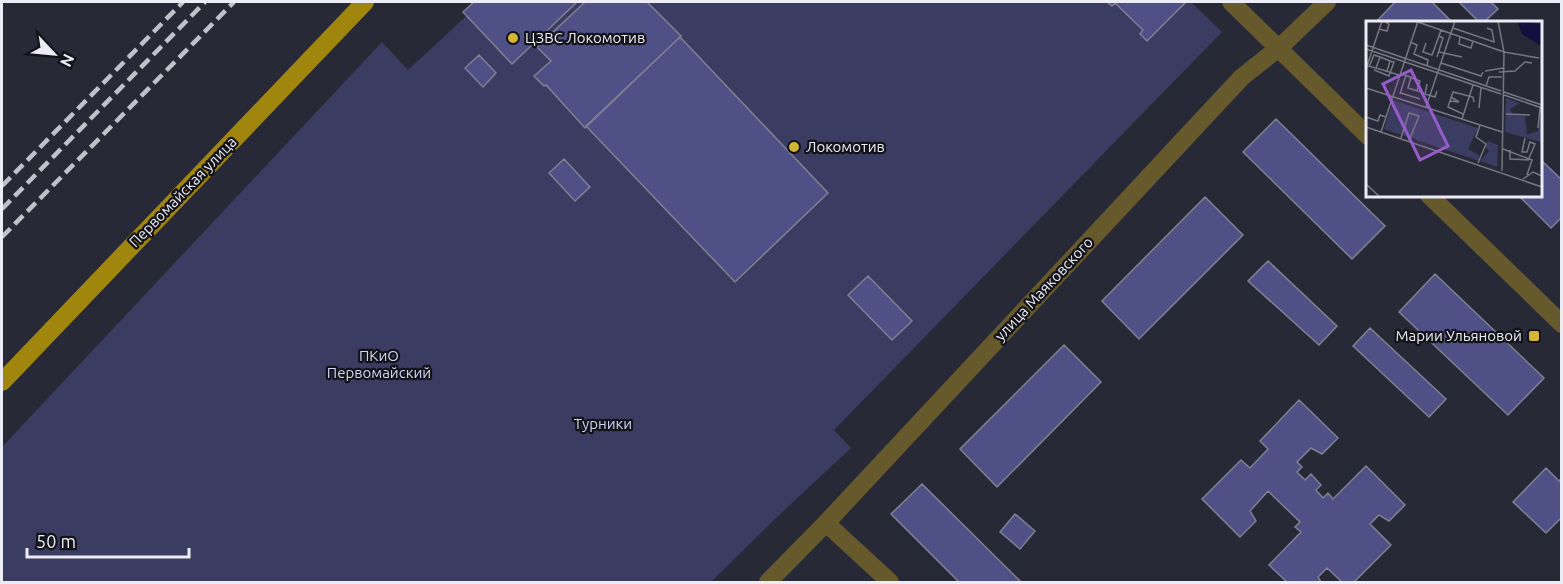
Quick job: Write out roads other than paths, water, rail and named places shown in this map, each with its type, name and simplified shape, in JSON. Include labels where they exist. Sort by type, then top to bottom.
[{"type":"main road","name":"Первомайская улица","points":[[2,382],[364,2]]},
{"type":"street","points":[[1231,2],[1280,47],[1300,70],[1366,134]]},
{"type":"street","name":"улица Маяковского","points":[[768,582],[826,523],[1242,77],[1280,47],[1327,2]]},
{"type":"street","points":[[1430,196],[1562,324]]},
{"type":"street","points":[[826,523],[890,582]]},
{"type":"railway","points":[[2,186],[183,2]]},
{"type":"railway","points":[[2,209],[205,2]]},
{"type":"railway","points":[[2,237],[234,2]]},
{"type":"place","name":"ЦЗВС Локомотив","points":[[513,38]]},
{"type":"place","name":"Локомотив","points":[[794,147]]},
{"type":"place","name":"Марии Ульяновой","points":[[1534,336]]},
{"type":"park label","name":"ПКиО Первомайский","points":[[379,364]]},
{"type":"park label","name":"Турники","points":[[603,424]]}]
